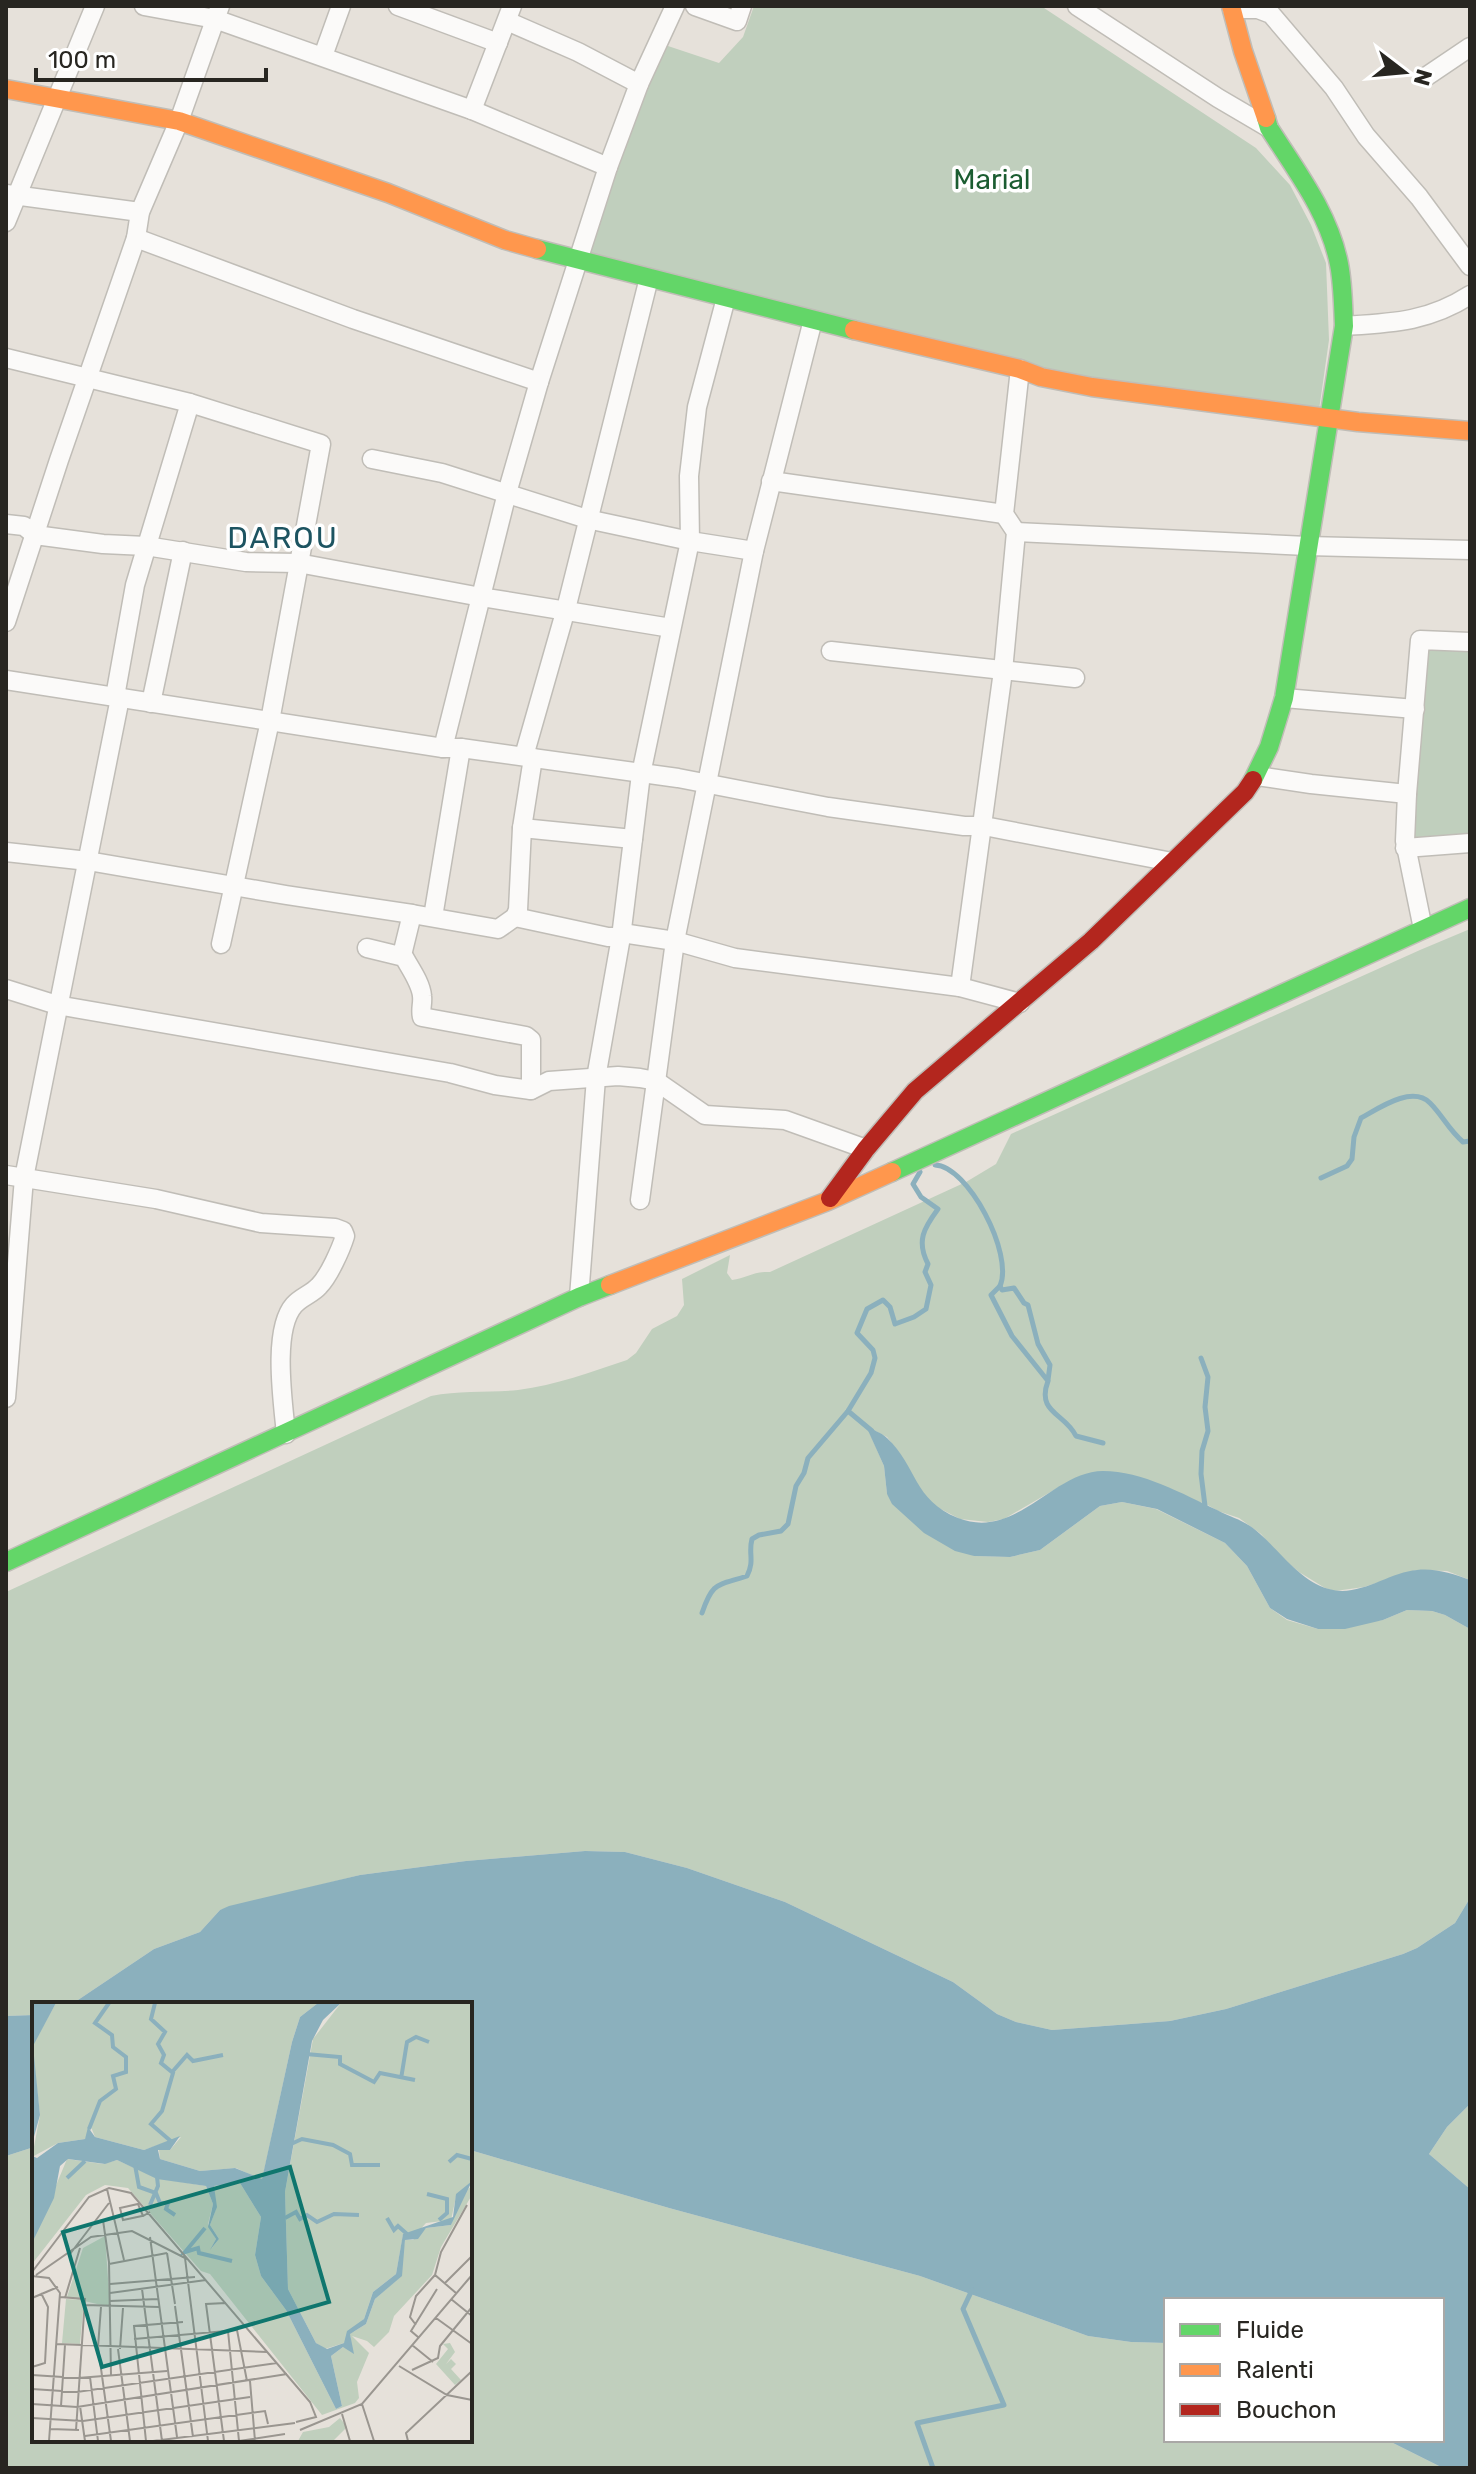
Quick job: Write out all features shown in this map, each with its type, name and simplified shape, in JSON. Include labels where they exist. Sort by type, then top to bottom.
[{"type":"street","points":[[6,222],[11,195],[58,98],[95,6]]},
{"type":"street","points":[[144,6],[218,12],[323,56],[472,110],[608,167]]},
{"type":"street","points":[[323,56],[341,6]]},
{"type":"street","points":[[398,6],[498,43]]},
{"type":"street","points":[[433,917],[452,748],[481,597],[507,493],[608,167],[639,84],[675,6]]},
{"type":"street","points":[[695,6],[737,21],[742,6]]},
{"type":"street","points":[[1077,6],[1269,128]]},
{"type":"street","points":[[828,1201],[866,1149],[925,1082],[1091,941],[1230,807],[1257,776],[1284,698],[1344,326],[1340,267],[1322,212],[1269,128],[1232,8],[1258,9],[1271,14],[1334,88],[1366,136],[1419,197],[1470,266]]},
{"type":"street","points":[[6,622],[136,238],[140,212],[179,121],[218,12]]},
{"type":"street","points":[[472,110],[509,13],[639,84]]},
{"type":"street","points":[[1427,76],[1470,47]]},
{"type":"street","points":[[1218,98],[1237,97],[1245,92],[1251,74]]},
{"type":"street","points":[[6,89],[179,121],[388,193],[505,240],[813,320],[1020,369],[1041,377],[1092,387],[1328,418],[1470,431]]},
{"type":"street","points":[[11,195],[140,212]]},
{"type":"street","points":[[136,238],[353,319],[539,382]]},
{"type":"street","points":[[6,852],[88,861],[498,929],[515,917],[529,757],[649,278]]},
{"type":"street","points":[[1344,326],[1389,323],[1425,316],[1470,295]]},
{"type":"street","points":[[579,1297],[596,1078],[621,937],[641,774],[690,541],[689,476],[697,407],[726,298]]},
{"type":"street","points":[[640,1200],[675,941],[754,551],[813,320]]},
{"type":"street","points":[[6,358],[190,403],[321,444],[270,721],[221,944]]},
{"type":"street","points":[[960,987],[1003,671],[1016,532],[1004,514],[1020,369]]},
{"type":"street","points":[[6,1398],[15,1177],[88,861],[120,698],[116,691],[135,585],[190,403]]},
{"type":"street","points":[[372,459],[442,473],[587,519],[754,551]]},
{"type":"street","points":[[771,481],[1004,514]]},
{"type":"street","points":[[6,524],[24,526],[35,535],[146,546],[246,562],[298,563],[671,628]]},
{"type":"street","points":[[1016,532],[1307,546],[1470,550]]},
{"type":"street","points":[[151,703],[183,551]]},
{"type":"street","points":[[1423,929],[1405,848],[1420,640],[1470,642]]},
{"type":"street","points":[[831,651],[1075,678]]},
{"type":"street","points":[[6,680],[452,748],[708,783],[828,807],[964,826],[984,826],[1172,862]]},
{"type":"street","points":[[1284,698],[1415,709]]},
{"type":"street","points":[[1257,776],[1407,794]]},
{"type":"street","points":[[522,828],[633,839]]},
{"type":"street","points":[[1405,848],[1470,843]]},
{"type":"street","points":[[6,1562],[579,1297],[828,1201],[1470,908]]},
{"type":"street","points":[[412,914],[402,955],[423,997],[422,1017],[526,1036],[531,1040],[531,1090]]},
{"type":"street","points":[[515,917],[597,935],[621,937]]},
{"type":"street","points":[[621,937],[622,933],[675,941],[735,958],[960,987],[1020,1003]]},
{"type":"street","points":[[367,948],[402,955]]},
{"type":"street","points":[[6,989],[57,1005],[450,1073],[495,1085],[531,1090],[549,1081],[618,1076],[656,1081],[705,1115],[785,1120],[866,1149]]},
{"type":"street","points":[[15,1177],[156,1199],[261,1223],[343,1231],[342,1246],[319,1286],[288,1313],[279,1356],[286,1434]]},
{"type":"green space","name":"Marial","points":[[754,6],[1041,6],[1256,148],[1290,185],[1326,263],[1329,340],[1319,410],[1075,376],[582,258],[662,44],[719,63],[743,37]]},
{"type":"green space","points":[[1425,644],[1470,646],[1470,837],[1411,843]]},
{"type":"green space","points":[[1470,929],[1470,1580],[1447,1571],[1416,1570],[1364,1587],[1335,1591],[1299,1572],[1261,1534],[1239,1518],[1204,1503],[1066,1483],[1004,1519],[988,1522],[960,1519],[933,1505],[887,1437],[867,1427],[884,1466],[887,1494],[974,1556],[1010,1557],[1040,1550],[1100,1506],[1122,1502],[1156,1509],[1225,1543],[1247,1566],[1270,1608],[1287,1620],[1318,1629],[1383,1620],[1407,1610],[1432,1611],[1470,1629],[1470,1898],[1455,1923],[1403,1954],[1226,2009],[1170,2021],[1052,2030],[997,2014],[953,1982],[785,1902],[687,1868],[625,1852],[585,1851],[466,1861],[360,1875],[220,1910],[200,1932],[154,1949],[75,2002],[32,2002],[32,2015],[6,2016],[6,1592],[431,1396],[532,1388],[627,1360],[636,1353],[652,1329],[677,1316],[684,1305],[682,1279],[730,1255],[727,1273],[732,1280],[770,1272],[966,1182],[996,1164],[1011,1134]]},
{"type":"green space","points":[[1470,2104],[1470,2189],[1429,2154],[1447,2127]]},
{"type":"green space","points":[[32,2148],[32,2442],[472,2442],[472,2151],[920,2276],[1088,2336],[1164,2343],[1164,2442],[1391,2442],[1443,2468],[6,2468],[6,2156]]},
{"type":"water","points":[[866,1426],[885,1436],[897,1449],[932,1502],[958,1518],[979,1523],[998,1520],[1085,1474],[1103,1471],[1132,1475],[1176,1491],[1248,1525],[1300,1573],[1329,1589],[1351,1590],[1417,1570],[1438,1571],[1470,1580],[1470,1629],[1432,1611],[1407,1610],[1383,1620],[1345,1629],[1318,1629],[1287,1619],[1270,1608],[1247,1566],[1225,1543],[1157,1509],[1122,1502],[1100,1506],[1040,1550],[1010,1557],[974,1556],[955,1551],[924,1533],[892,1504],[887,1494],[884,1466]]},
{"type":"water","points":[[585,1851],[625,1852],[687,1868],[785,1902],[953,1982],[997,2014],[1052,2030],[1170,2021],[1226,2009],[1403,1954],[1455,1923],[1470,1898],[1470,2104],[1447,2127],[1429,2154],[1470,2189],[1470,2468],[1443,2468],[1391,2442],[1444,2442],[1444,2298],[1164,2298],[1164,2343],[1088,2336],[920,2276],[472,2151],[472,2002],[75,2002],[154,1949],[200,1932],[220,1910],[229,1906],[360,1875],[466,1861]]},
{"type":"water","points":[[32,2015],[32,2148],[6,2156],[6,2016]]},
{"type":"waterway","points":[[1321,1178],[1347,1166],[1352,1159],[1354,1137],[1361,1118],[1405,1097],[1423,1098],[1463,1142],[1470,1141]]},
{"type":"waterway","points":[[935,1165],[948,1169],[961,1180],[985,1214],[994,1234],[1003,1272],[1000,1286],[991,1295],[1012,1336],[1048,1381],[1045,1392],[1049,1406],[1076,1436],[1103,1443]]},
{"type":"waterway","points":[[702,1613],[709,1595],[717,1586],[747,1576],[751,1566],[752,1539],[781,1531],[788,1524],[796,1486],[808,1458],[848,1411],[871,1373],[875,1358],[873,1350],[857,1333],[867,1309],[883,1300],[890,1307],[895,1324],[926,1309],[931,1285],[925,1272],[928,1264],[922,1242],[938,1209],[921,1197],[913,1184],[920,1172]]},
{"type":"waterway","points":[[1000,1286],[1002,1290],[1014,1288],[1028,1305],[1038,1344],[1050,1365],[1048,1380]]},
{"type":"waterway","points":[[1201,1358],[1208,1377],[1205,1407],[1208,1431],[1202,1451],[1201,1474],[1205,1506]]},
{"type":"waterway","points":[[848,1411],[872,1431]]},
{"type":"waterway","points":[[933,2468],[917,2423],[1004,2405],[963,2309],[972,2290]]},
{"type":"traffic: fast","points":[[1253,780],[1269,747],[1284,698],[1344,326],[1340,272],[1328,227],[1266,118]]},
{"type":"traffic: fast","points":[[537,249],[854,330]]},
{"type":"traffic: fast","points":[[892,1172],[1470,908]]},
{"type":"traffic: fast","points":[[6,1562],[610,1285]]},
{"type":"traffic: slow","points":[[1231,6],[1266,118]]},
{"type":"traffic: slow","points":[[6,89],[179,121],[388,193],[505,240],[537,249]]},
{"type":"traffic: slow","points":[[854,330],[1092,387],[1358,422],[1470,431]]},
{"type":"traffic: slow","points":[[610,1285],[828,1201],[892,1172]]},
{"type":"traffic: jam","points":[[830,1198],[915,1091],[1091,941],[1245,792],[1253,780]]},
{"type":"district","name":"DAROU","points":[[283,538]]}]
